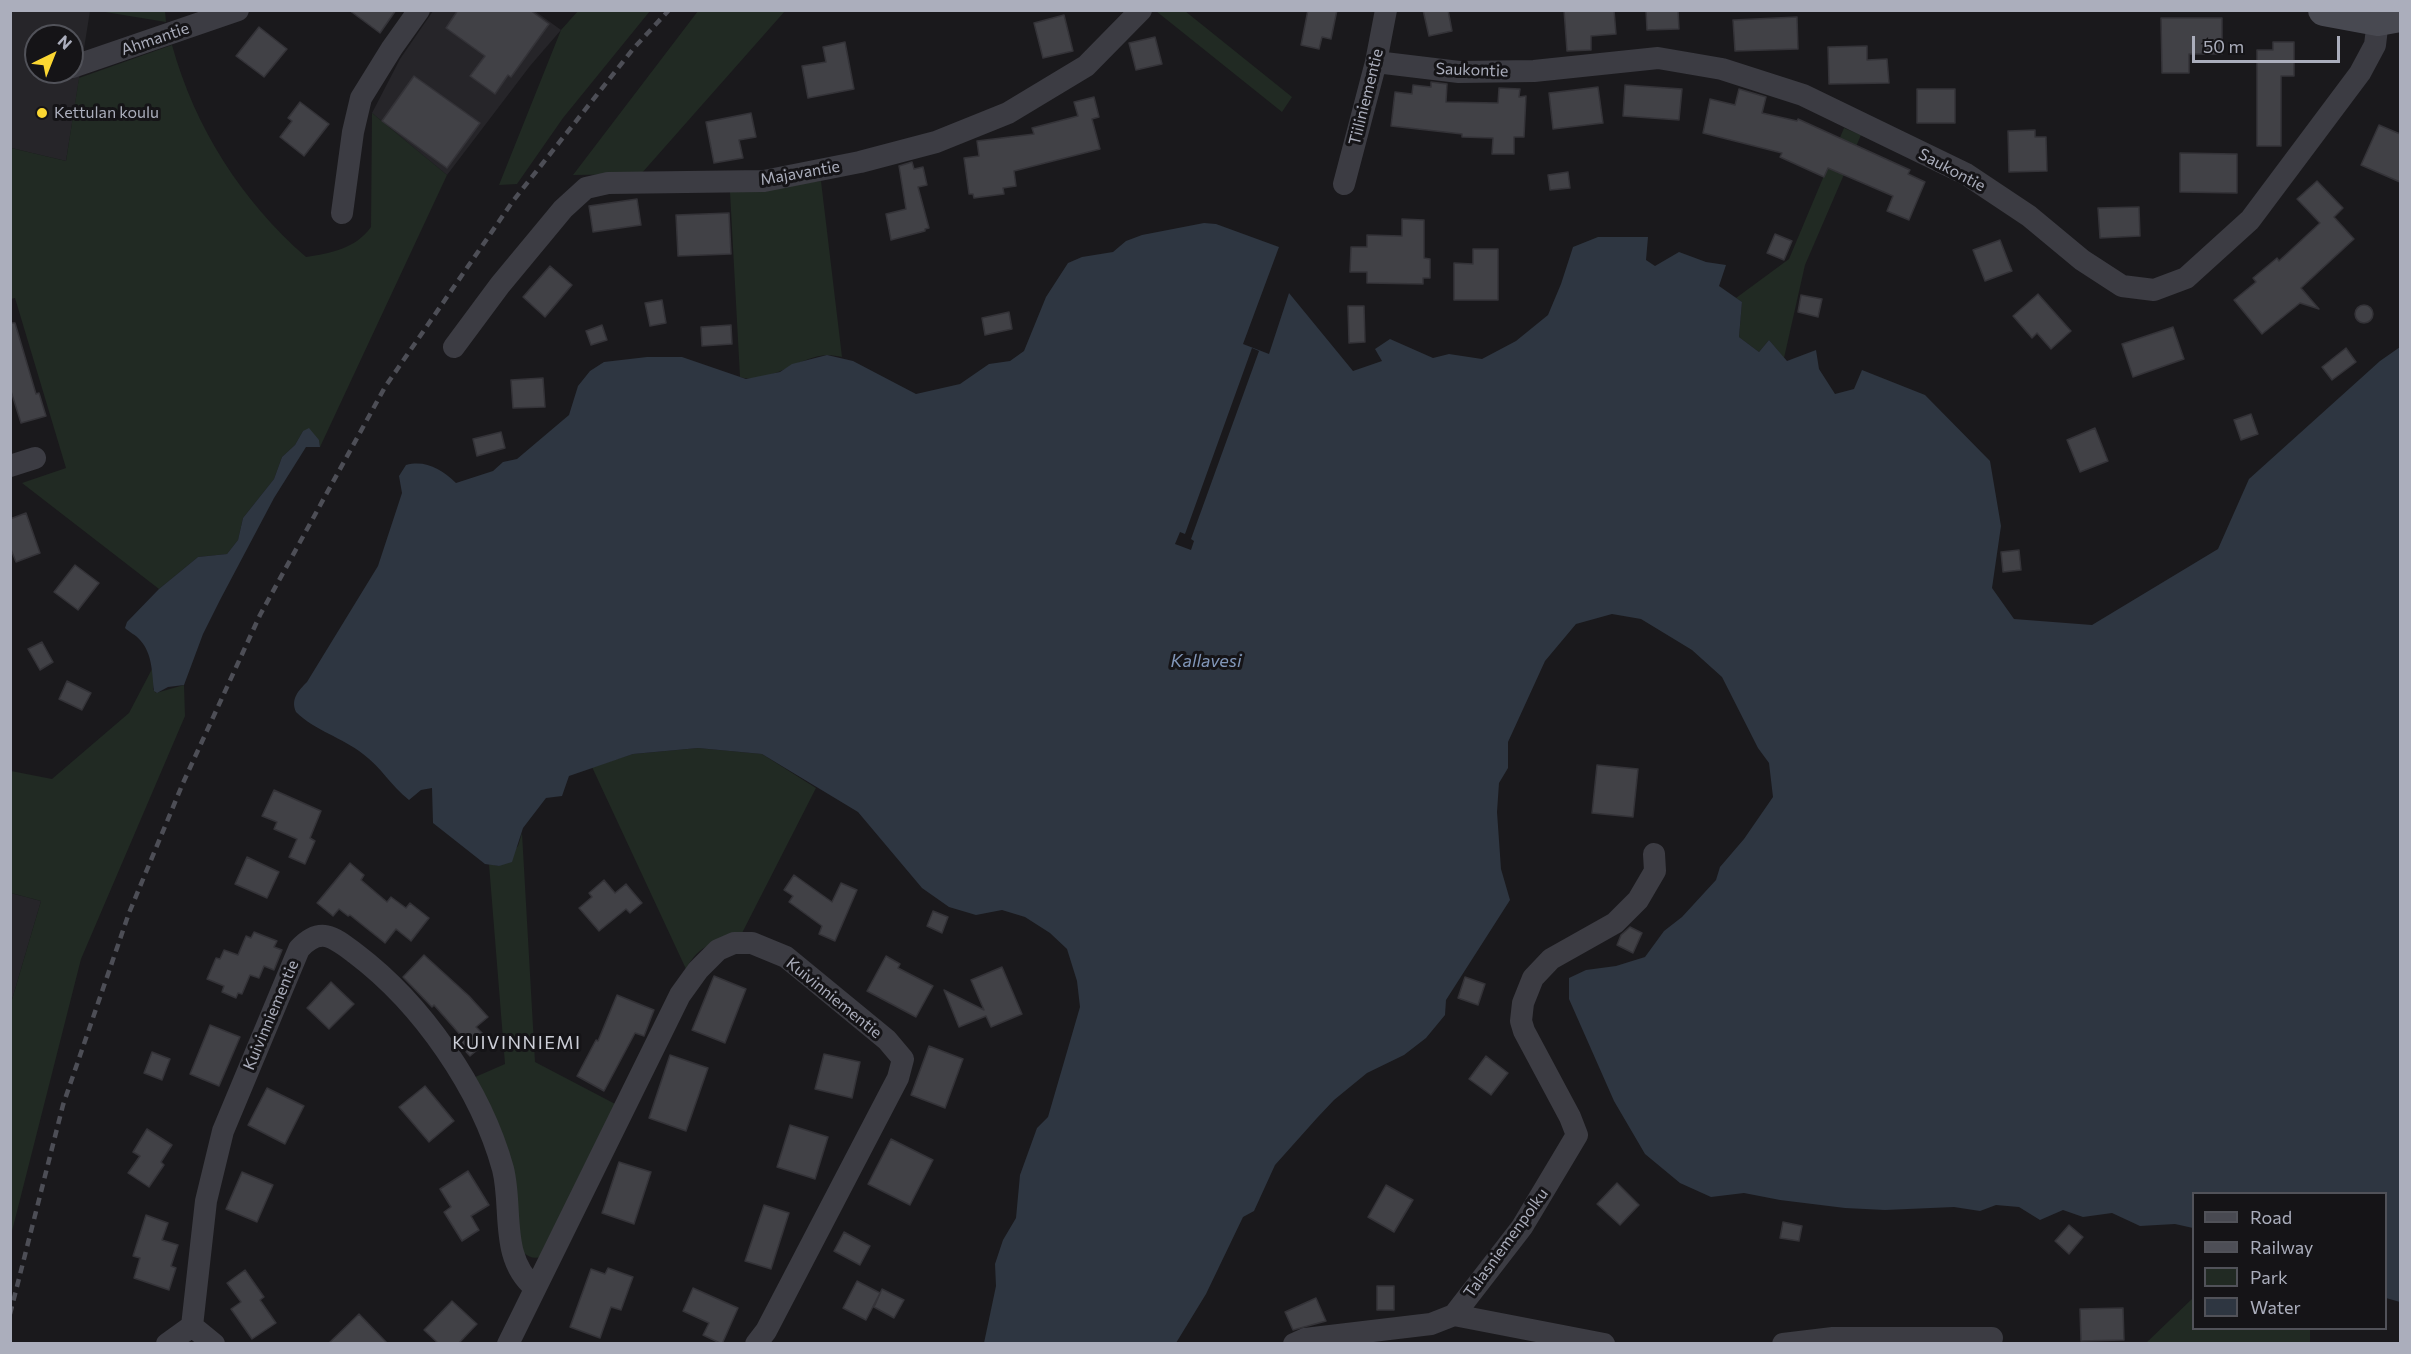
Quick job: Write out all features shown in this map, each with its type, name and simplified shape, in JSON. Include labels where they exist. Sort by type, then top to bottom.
[{"type":"street","name":"Ahmantie","points":[[84,63],[238,10]]},
{"type":"street","points":[[342,213],[353,132],[361,98],[419,10]]},
{"type":"street","name":"Majavantie","points":[[454,347],[500,285],[563,209],[586,188],[608,183],[764,181],[860,162],[936,142],[1008,113],[1086,66],[1141,10]]},
{"type":"street","name":"Tiiliniementie","points":[[1344,184],[1376,62],[1386,10]]},
{"type":"street","points":[[2324,10],[2389,18]]},
{"type":"street","name":"Saukontie","points":[[1376,62],[1459,72],[1534,71],[1658,58],[1722,69],[1803,95],[1966,174],[2029,216],[2082,260],[2122,286],[2154,290],[2186,278],[2250,220],[2360,73],[2389,18]]},
{"type":"street","points":[[10,466],[35,458]]},
{"type":"street","name":"Talasniemenpolku","points":[[1454,1315],[1522,1227],[1577,1135],[1521,1021],[1522,1002],[1533,978],[1551,959],[1615,923],[1638,900],[1655,871],[1654,854]]},
{"type":"street","name":"Kuivinniementie","points":[[192,1326],[206,1201],[223,1131],[299,949],[307,940],[320,935],[335,938],[374,967],[423,1019],[459,1070],[485,1120],[503,1170],[515,1263],[523,1278],[535,1288]]},
{"type":"street","name":"Kuivinniementie","points":[[508,1344],[680,995],[698,970],[718,950],[734,943],[752,944],[786,957],[887,1040],[903,1059],[898,1078],[766,1331],[756,1344]]},
{"type":"street","points":[[1294,1344],[1305,1339],[1431,1324],[1454,1315],[1604,1344]]},
{"type":"street","points":[[167,1344],[192,1326],[214,1344]]},
{"type":"street","points":[[1783,1344],[1833,1338],[1992,1338]]},
{"type":"shaded area","name":"Kettulan koulu","points":[[11,11],[90,11],[84,48],[84,24],[24,24],[24,84],[78,84],[66,161],[11,148]]},
{"type":"shaded area","points":[[433,11],[535,11],[561,30],[530,66],[447,175],[372,113],[400,59]]},
{"type":"shaded area","points":[[11,893],[41,901],[11,1003]]},
{"type":"green space","points":[[99,11],[165,11],[166,22]]},
{"type":"green space","points":[[578,11],[650,11],[563,118],[517,184],[499,185],[561,30]]},
{"type":"green space","points":[[698,11],[785,11],[641,174],[573,175]]},
{"type":"green space","points":[[1156,11],[1185,11],[1292,97],[1282,112]]},
{"type":"green space","points":[[172,45],[194,105],[223,161],[261,212],[306,257],[342,249],[358,240],[371,227],[372,113],[447,175],[320,447],[319,440],[303,431],[295,445],[282,457],[274,479],[243,518],[238,540],[227,554],[198,557],[159,589],[22,483],[66,468],[15,298],[11,299],[11,148],[66,161],[78,84],[84,84],[84,76]]},
{"type":"green space","points":[[1844,128],[1861,135],[1805,265],[1784,358],[1769,340],[1759,352],[1739,337],[1742,302],[1736,298],[1789,259]]},
{"type":"green space","points":[[821,181],[842,357],[827,355],[817,357],[761,378],[740,377],[730,192]]},
{"type":"green space","points":[[152,669],[155,677],[153,689],[156,693],[184,685],[185,716],[81,959],[11,1235],[11,1003],[41,901],[11,893],[11,771],[52,779],[129,713]]},
{"type":"green space","points":[[698,748],[762,754],[816,788],[741,935],[716,942],[702,949],[686,969],[592,767],[633,754]]},
{"type":"green space","points":[[522,833],[535,1062],[619,1106],[541,1257],[536,1258],[523,1252],[473,1078],[505,1064],[489,864],[499,866],[518,846]]},
{"type":"green space","points":[[2192,1299],[2192,1330],[2310,1330],[2310,1343],[2146,1343]]},
{"type":"water","name":"Kallavesi","points":[[1204,223],[1216,224],[1279,247],[1243,344],[1269,354],[1289,293],[1353,371],[1382,361],[1375,349],[1390,339],[1433,358],[1449,354],[1482,359],[1516,341],[1548,315],[1573,247],[1598,237],[1648,237],[1646,260],[1655,266],[1679,252],[1706,262],[1726,265],[1719,286],[1742,302],[1739,337],[1759,352],[1769,340],[1787,361],[1816,350],[1819,369],[1835,394],[1854,389],[1862,370],[1925,395],[1990,461],[2001,526],[1992,588],[2014,619],[2092,625],[2218,549],[2249,479],[2380,361],[2400,347],[2400,1302],[2387,1298],[2387,1192],[2192,1192],[2192,1228],[2175,1224],[2140,1226],[2112,1213],[2083,1217],[2063,1210],[2040,1220],[2019,1207],[1996,1205],[1980,1211],[1954,1207],[1885,1210],[1845,1208],[1744,1193],[1711,1197],[1680,1183],[1645,1154],[1614,1101],[1569,999],[1569,978],[1586,970],[1616,966],[1645,957],[1664,931],[1682,917],[1716,880],[1720,867],[1744,839],[1773,797],[1769,763],[1758,748],[1722,677],[1692,650],[1641,619],[1612,614],[1576,624],[1545,661],[1508,742],[1508,768],[1499,783],[1497,812],[1501,869],[1510,900],[1446,1000],[1445,1015],[1426,1038],[1404,1055],[1367,1073],[1334,1100],[1275,1165],[1254,1211],[1243,1217],[1206,1294],[1176,1343],[984,1343],[996,1286],[995,1264],[1003,1240],[1016,1218],[1020,1175],[1037,1128],[1048,1117],[1080,1007],[1077,981],[1067,949],[1050,933],[1025,917],[1002,910],[976,915],[949,907],[922,888],[858,812],[762,754],[698,748],[633,754],[569,776],[562,796],[546,798],[523,828],[512,862],[499,866],[485,864],[433,823],[432,788],[421,790],[409,800],[363,754],[311,724],[296,712],[294,703],[296,695],[307,682],[378,566],[402,493],[399,476],[406,465],[420,464],[433,467],[456,483],[493,471],[503,462],[517,459],[569,415],[578,386],[590,371],[604,362],[647,357],[682,357],[746,379],[780,372],[792,364],[827,355],[853,361],[916,394],[960,384],[989,364],[1010,361],[1024,351],[1046,297],[1068,263],[1082,257],[1113,252],[1126,241],[1142,235]]},
{"type":"water","points":[[309,428],[319,440],[320,447],[306,447],[274,498],[203,634],[184,685],[168,687],[157,693],[154,691],[147,652],[138,638],[125,628],[127,622],[159,589],[198,557],[227,554],[238,540],[243,518],[274,479],[282,457],[295,445],[303,431]]},
{"type":"pier","points":[[1252,348],[1259,351],[1191,539],[1194,541],[1191,550],[1175,544],[1180,532],[1185,534]]},
{"type":"building","points":[[349,10],[396,10],[380,33]]},
{"type":"building","points":[[458,10],[530,10],[549,24],[511,77],[508,75],[495,94],[470,76],[485,56],[446,28]]},
{"type":"building","points":[[1308,10],[1337,10],[1331,39],[1322,37],[1319,49],[1301,45]]},
{"type":"building","points":[[1423,10],[1448,10],[1452,31],[1429,36]]},
{"type":"building","points":[[1564,10],[1614,10],[1616,34],[1591,36],[1591,50],[1567,51]]},
{"type":"building","points":[[1646,10],[1678,10],[1679,29],[1647,30]]},
{"type":"building","points":[[1064,15],[1073,51],[1043,58],[1034,23]]},
{"type":"building","points":[[1797,17],[1798,49],[1735,51],[1733,20]]},
{"type":"building","points":[[2161,18],[2222,18],[2222,54],[2189,54],[2189,73],[2162,73]]},
{"type":"building","points":[[259,27],[287,49],[264,77],[236,56]]},
{"type":"building","points":[[1155,37],[1162,64],[1136,70],[1129,43]]},
{"type":"building","points":[[845,42],[854,89],[808,98],[802,66],[826,62],[823,47]]},
{"type":"building","points":[[2273,42],[2294,42],[2294,76],[2281,76],[2281,146],[2257,146],[2257,50],[2273,50]]},
{"type":"building","points":[[1867,46],[1867,60],[1887,59],[1889,83],[1829,84],[1828,47]]},
{"type":"building","points":[[414,76],[480,123],[447,168],[382,121]]},
{"type":"building","points":[[1431,82],[1447,84],[1446,102],[1498,103],[1499,88],[1520,89],[1519,97],[1526,96],[1524,137],[1514,137],[1514,154],[1492,154],[1493,138],[1462,137],[1462,134],[1391,126],[1395,92],[1412,94],[1413,85],[1431,87]]},
{"type":"building","points":[[1625,85],[1682,89],[1679,120],[1623,116]]},
{"type":"building","points":[[1598,87],[1603,123],[1553,129],[1549,93]]},
{"type":"building","points":[[1739,89],[1766,97],[1762,113],[1797,121],[1798,119],[1910,170],[1908,174],[1925,182],[1909,220],[1887,211],[1893,196],[1828,168],[1824,177],[1780,157],[1782,153],[1703,133],[1710,99],[1735,105]]},
{"type":"building","points":[[1917,89],[1955,89],[1955,123],[1917,123]]},
{"type":"building","points":[[1094,97],[1099,117],[1092,119],[1100,149],[1014,171],[1016,186],[1003,188],[1004,194],[974,198],[973,194],[969,194],[964,158],[979,156],[977,141],[1034,134],[1032,128],[1078,116],[1074,102]]},
{"type":"building","points":[[300,102],[329,124],[304,156],[280,137],[292,121],[288,118]]},
{"type":"building","points":[[751,113],[756,137],[739,140],[743,158],[714,163],[706,122]]},
{"type":"building","points":[[2379,125],[2400,134],[2400,182],[2361,165]]},
{"type":"building","points":[[2035,130],[2035,137],[2046,137],[2047,171],[2009,172],[2008,131]]},
{"type":"building","points":[[2180,153],[2237,154],[2237,193],[2180,192]]},
{"type":"building","points":[[912,162],[914,169],[923,167],[927,185],[918,187],[929,228],[891,240],[886,214],[906,209],[899,166]]},
{"type":"building","points":[[1568,172],[1570,188],[1550,190],[1548,175]]},
{"type":"building","points":[[2317,181],[2343,208],[2334,217],[2354,239],[2301,288],[2319,309],[2300,303],[2262,334],[2234,300],[2256,282],[2253,278],[2277,258],[2279,261],[2320,223],[2297,199]]},
{"type":"building","points":[[637,199],[641,225],[593,232],[589,206]]},
{"type":"building","points":[[2139,207],[2140,236],[2100,238],[2098,208]]},
{"type":"building","points":[[729,213],[731,254],[678,256],[676,215]]},
{"type":"building","points":[[1402,219],[1424,220],[1424,258],[1430,259],[1430,278],[1423,278],[1423,284],[1367,283],[1367,272],[1350,272],[1351,247],[1367,247],[1367,235],[1402,236]]},
{"type":"building","points":[[1775,234],[1792,241],[1784,260],[1767,253]]},
{"type":"building","points":[[2000,240],[2012,271],[1985,281],[1973,250]]},
{"type":"building","points":[[1473,249],[1498,249],[1498,300],[1454,300],[1454,263],[1473,264]]},
{"type":"building","points":[[550,266],[572,285],[545,317],[523,297]]},
{"type":"building","points":[[2038,294],[2071,331],[2051,349],[2037,333],[2032,338],[2013,316]]},
{"type":"building","points":[[1801,295],[1822,299],[1818,317],[1798,312]]},
{"type":"building","points":[[662,300],[666,323],[650,326],[645,303]]},
{"type":"building","points":[[2364,305],[2370,308],[2373,314],[2370,320],[2364,323],[2358,320],[2355,314],[2358,308]]},
{"type":"building","points":[[1348,306],[1364,306],[1365,342],[1349,343]]},
{"type":"building","points":[[1009,312],[1012,329],[985,335],[982,318]]},
{"type":"building","points":[[10,323],[15,323],[36,394],[39,393],[46,416],[21,423],[10,388]]},
{"type":"building","points":[[602,325],[607,340],[591,345],[586,331]]},
{"type":"building","points":[[731,325],[732,344],[702,346],[701,327]]},
{"type":"building","points":[[2173,327],[2184,359],[2133,377],[2122,344]]},
{"type":"building","points":[[2346,348],[2356,362],[2332,380],[2322,367]]},
{"type":"building","points":[[543,378],[545,407],[513,408],[511,380]]},
{"type":"building","points":[[2251,414],[2258,434],[2241,440],[2234,420]]},
{"type":"building","points":[[2095,428],[2108,461],[2080,472],[2067,440]]},
{"type":"building","points":[[501,432],[505,448],[477,456],[473,439]]},
{"type":"building","points":[[26,513],[40,553],[16,562],[10,547],[10,519]]},
{"type":"building","points":[[2019,550],[2021,570],[2003,572],[2001,552]]},
{"type":"building","points":[[75,565],[99,583],[78,610],[54,592]]},
{"type":"building","points":[[42,642],[53,662],[40,670],[28,649]]},
{"type":"building","points":[[67,681],[91,693],[82,710],[59,699]]},
{"type":"building","points":[[1597,765],[1638,769],[1633,817],[1592,813]]},
{"type":"building","points":[[274,790],[321,811],[310,838],[315,841],[305,864],[289,857],[297,839],[274,829],[277,822],[262,816]]},
{"type":"building","points":[[247,857],[279,872],[267,898],[235,884]]},
{"type":"building","points":[[350,863],[364,875],[361,880],[387,902],[391,897],[406,908],[410,903],[429,918],[411,941],[396,929],[385,943],[350,915],[348,916],[339,909],[333,916],[317,903]]},
{"type":"building","points":[[794,875],[832,902],[841,883],[857,890],[835,941],[819,934],[822,926],[789,902],[793,896],[784,890]]},
{"type":"building","points":[[604,880],[615,893],[626,884],[642,903],[630,913],[626,909],[599,931],[579,908],[592,897],[589,893]]},
{"type":"building","points":[[933,911],[948,917],[942,933],[927,926]]},
{"type":"building","points":[[1630,927],[1642,933],[1633,953],[1617,945],[1621,935]]},
{"type":"building","points":[[254,932],[277,941],[274,947],[282,950],[274,970],[264,966],[259,978],[250,975],[242,994],[238,993],[236,998],[222,992],[224,986],[207,979],[216,958],[220,959],[224,950],[238,955],[246,936],[251,938]]},
{"type":"building","points":[[424,955],[469,996],[488,1017],[476,1027],[489,1040],[470,1056],[459,1044],[464,1039],[434,1005],[432,1007],[403,977]]},
{"type":"building","points":[[886,956],[900,964],[898,968],[933,986],[916,1017],[867,991]]},
{"type":"building","points":[[1002,967],[1022,1014],[991,1027],[986,1016],[959,1027],[944,990],[984,1010],[971,980]]},
{"type":"building","points":[[714,976],[746,989],[725,1043],[692,1030]]},
{"type":"building","points":[[1465,977],[1485,984],[1478,1005],[1458,998]]},
{"type":"building","points":[[331,982],[354,1004],[329,1029],[307,1008]]},
{"type":"building","points":[[617,995],[654,1010],[644,1036],[635,1033],[604,1091],[577,1076],[596,1040],[598,1041]]},
{"type":"building","points":[[210,1025],[240,1037],[219,1086],[190,1074]]},
{"type":"building","points":[[929,1046],[963,1059],[945,1108],[911,1095]]},
{"type":"building","points":[[152,1052],[170,1059],[162,1080],[144,1073]]},
{"type":"building","points":[[824,1054],[860,1062],[852,1098],[815,1089]]},
{"type":"building","points":[[670,1055],[708,1068],[686,1131],[649,1118]]},
{"type":"building","points":[[1486,1056],[1508,1073],[1491,1095],[1469,1079]]},
{"type":"building","points":[[425,1086],[454,1121],[429,1142],[399,1107]]},
{"type":"building","points":[[267,1088],[304,1106],[285,1144],[248,1125]]},
{"type":"building","points":[[790,1125],[828,1137],[815,1179],[777,1167]]},
{"type":"building","points":[[147,1129],[172,1145],[161,1162],[164,1165],[149,1187],[128,1173],[140,1156],[133,1152]]},
{"type":"building","points":[[891,1139],[933,1160],[910,1205],[868,1184]]},
{"type":"building","points":[[619,1162],[651,1172],[634,1224],[602,1213]]},
{"type":"building","points":[[468,1171],[489,1205],[471,1216],[479,1230],[462,1241],[444,1212],[451,1207],[440,1189]]},
{"type":"building","points":[[242,1172],[273,1185],[257,1222],[226,1209]]},
{"type":"building","points":[[1617,1183],[1639,1205],[1620,1225],[1597,1204]]},
{"type":"building","points":[[1386,1185],[1413,1200],[1394,1232],[1368,1217]]},
{"type":"building","points":[[764,1205],[789,1213],[771,1269],[745,1261]]},
{"type":"building","points":[[146,1215],[168,1223],[162,1240],[178,1245],[171,1266],[176,1268],[169,1290],[134,1278],[140,1258],[133,1256]]},
{"type":"building","points":[[1783,1222],[1802,1226],[1799,1241],[1780,1238]]},
{"type":"building","points":[[2069,1225],[2083,1237],[2069,1254],[2055,1241]]},
{"type":"building","points":[[844,1232],[870,1246],[860,1265],[834,1251]]},
{"type":"building","points":[[608,1268],[633,1277],[621,1310],[611,1307],[600,1338],[570,1327],[591,1269],[605,1274]]},
{"type":"building","points":[[245,1270],[264,1297],[260,1300],[276,1323],[252,1339],[231,1309],[241,1302],[227,1283]]},
{"type":"building","points":[[857,1281],[880,1293],[866,1320],[843,1308]]},
{"type":"building","points":[[1377,1286],[1394,1286],[1394,1310],[1377,1310]]},
{"type":"building","points":[[693,1288],[738,1308],[722,1344],[703,1335],[709,1323],[683,1311]]},
{"type":"building","points":[[882,1289],[904,1300],[894,1318],[874,1307]]},
{"type":"building","points":[[1316,1298],[1326,1321],[1293,1330],[1285,1312]]},
{"type":"building","points":[[452,1301],[477,1324],[458,1344],[439,1344],[424,1330]]},
{"type":"building","points":[[2123,1308],[2124,1340],[2081,1341],[2080,1309]]},
{"type":"building","points":[[359,1314],[388,1344],[328,1344]]},
{"type":"railway","points":[[10,1314],[63,1105],[129,913],[183,783],[260,615],[385,387],[513,201],[633,49],[669,10]]},
{"type":"place","name":"Kettulan koulu","points":[[42,113]]},
{"type":"district","name":"KUIVINNIEMI","points":[[517,1043]]}]
